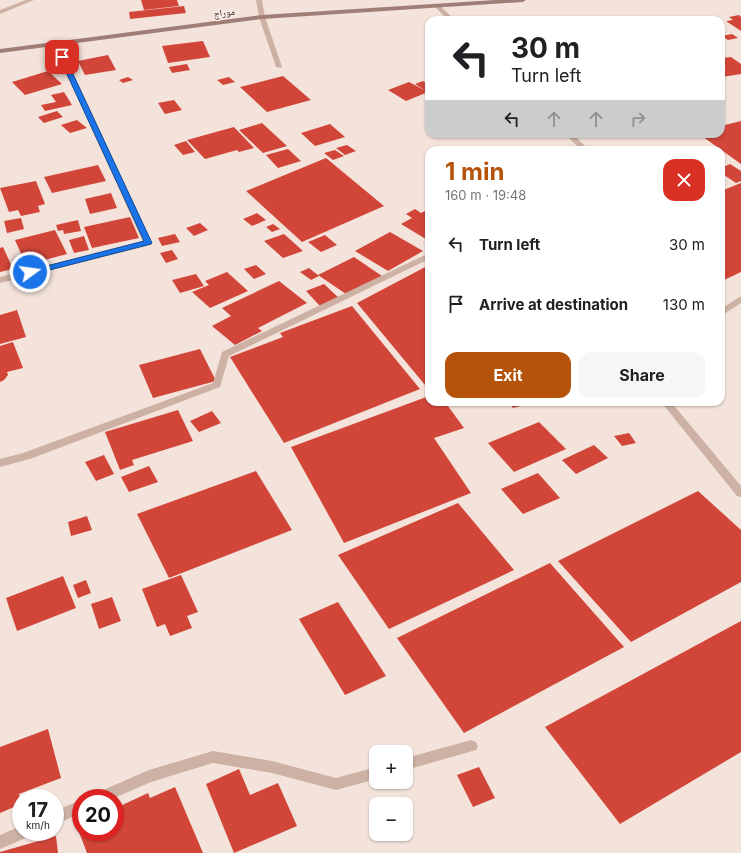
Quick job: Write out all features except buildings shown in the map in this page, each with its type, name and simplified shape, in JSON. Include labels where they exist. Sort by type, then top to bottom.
[{"type":"main road","name":"موراج","points":[[0,51],[262,17],[438,7],[523,0]]},
{"type":"lane","points":[[0,12],[31,0]]},
{"type":"lane","points":[[259,0],[262,17],[279,67]]},
{"type":"lane","points":[[441,0],[448,6]]},
{"type":"lane","points":[[438,7],[448,16]]},
{"type":"lane","points":[[0,280],[148,243],[56,43]]},
{"type":"lane","points":[[573,138],[581,146]]},
{"type":"lane","points":[[0,463],[26,456],[217,385],[225,354],[425,258]]},
{"type":"lane","points":[[725,310],[740,300]]},
{"type":"lane","points":[[669,406],[741,493]]},
{"type":"lane","points":[[413,762],[471,746]]},
{"type":"lane","points":[[119,789],[149,776],[213,757],[272,767],[336,784],[369,775]]},
{"type":"lane","points":[[0,842],[12,837]]},
{"type":"route","points":[[30,272],[148,243],[62,57]]}]
